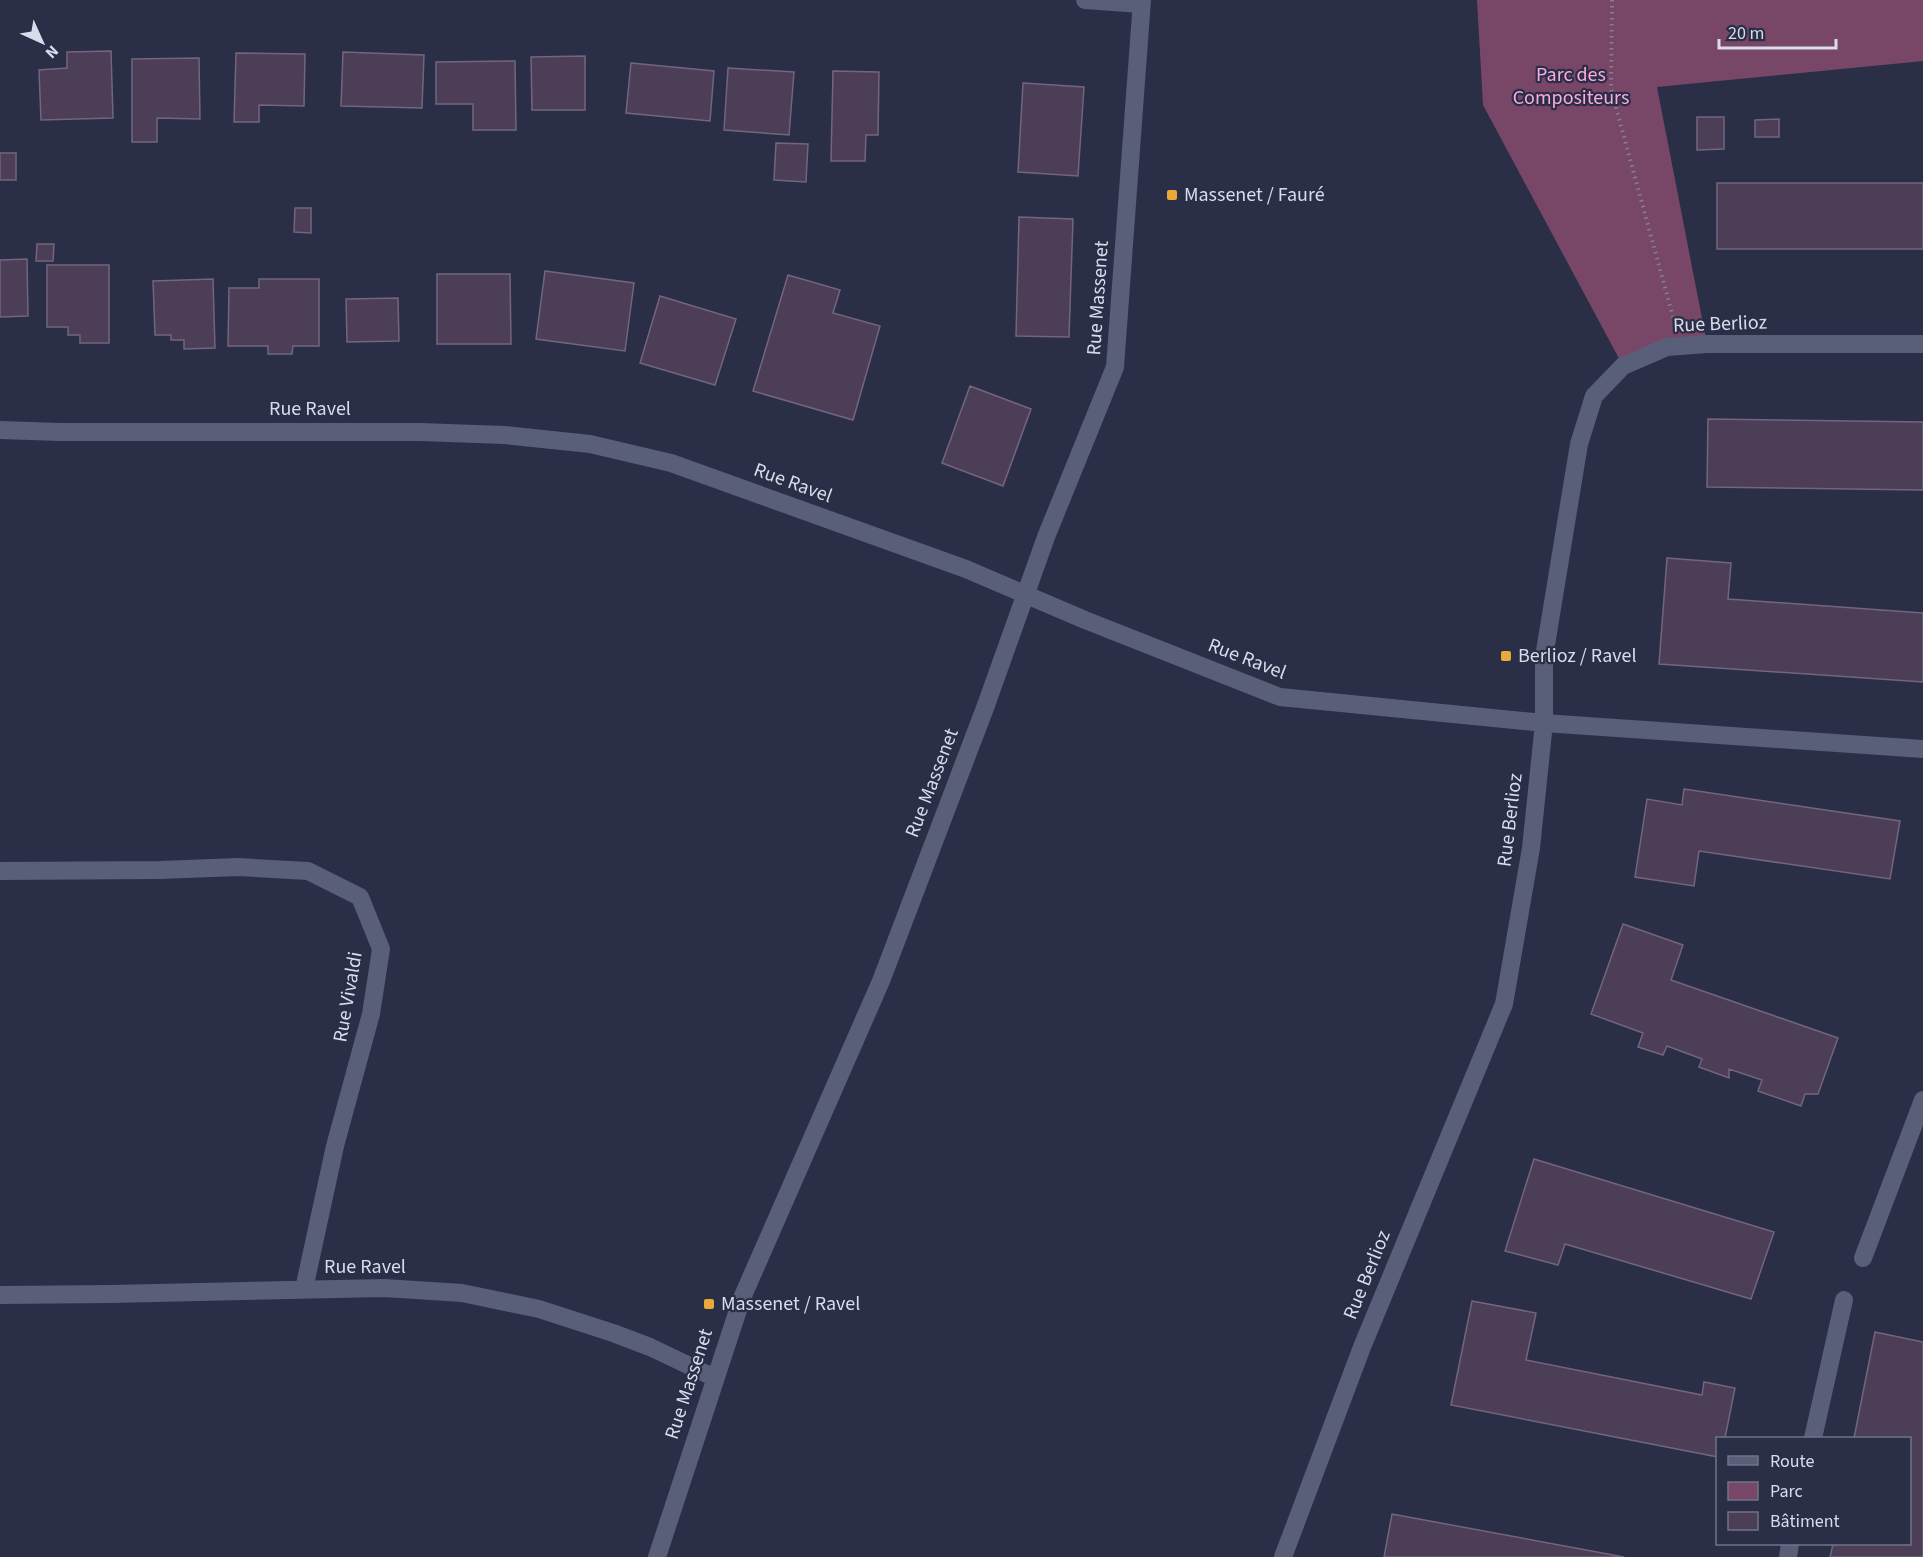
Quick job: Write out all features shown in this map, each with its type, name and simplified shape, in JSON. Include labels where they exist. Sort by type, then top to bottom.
[{"type":"street","points":[[1085,0],[1141,2]]},
{"type":"street","name":"Rue Massenet","points":[[657,1557],[715,1378],[752,1276],[880,981],[985,708],[1046,537],[1115,367],[1141,2]]},
{"type":"street","name":"Rue Berlioz","points":[[1283,1557],[1362,1347],[1503,1004],[1531,849],[1544,723],[1544,657],[1579,444],[1594,396],[1623,366],[1667,347],[1707,344],[1923,344]]},
{"type":"street","name":"Rue Ravel","points":[[0,430],[420,432],[504,435],[590,444],[671,463],[966,569],[1280,697],[1544,723],[1923,749]]},
{"type":"street","name":"Rue Vivaldi","points":[[0,871],[238,867],[308,871],[360,897],[381,949],[380,960],[371,1014],[335,1146],[304,1289]]},
{"type":"street","points":[[1863,1258],[1923,1100]]},
{"type":"street","name":"Rue Ravel","points":[[0,1295],[384,1288],[462,1293],[539,1308],[650,1347],[715,1378]]},
{"type":"street","points":[[1813,1437],[1844,1300]]},
{"type":"path","points":[[1612,0],[1611,89],[1681,346]]},
{"type":"green space","name":"Parc des Compositeurs","points":[[1477,0],[1923,0],[1923,61],[1657,87],[1707,344],[1623,366],[1483,105]]},
{"type":"building","points":[[111,51],[113,118],[41,120],[39,70],[67,68],[67,52]]},
{"type":"building","points":[[343,52],[424,55],[422,108],[341,106]]},
{"type":"building","points":[[236,53],[305,54],[304,106],[259,105],[259,122],[234,122]]},
{"type":"building","points":[[585,56],[585,110],[532,110],[531,57]]},
{"type":"building","points":[[199,58],[200,119],[157,118],[157,142],[132,142],[132,59]]},
{"type":"building","points":[[515,61],[516,130],[473,130],[473,104],[436,104],[436,62]]},
{"type":"building","points":[[631,63],[714,71],[710,121],[626,113]]},
{"type":"building","points":[[728,68],[794,72],[789,135],[724,130]]},
{"type":"building","points":[[833,71],[879,72],[878,135],[866,135],[865,161],[831,161]]},
{"type":"building","points":[[1023,83],[1084,87],[1078,176],[1018,172]]},
{"type":"building","points":[[1697,117],[1724,117],[1724,149],[1697,150]]},
{"type":"building","points":[[1779,119],[1779,137],[1755,137],[1755,120]]},
{"type":"building","points":[[776,143],[808,144],[806,182],[774,180]]},
{"type":"building","points":[[0,153],[16,153],[16,180],[0,180]]},
{"type":"building","points":[[1717,183],[1923,183],[1923,249],[1717,249]]},
{"type":"building","points":[[295,208],[311,208],[311,233],[294,232]]},
{"type":"building","points":[[1019,217],[1073,219],[1069,337],[1016,336]]},
{"type":"building","points":[[37,244],[54,244],[53,261],[36,261]]},
{"type":"building","points":[[27,259],[28,316],[0,317],[0,260]]},
{"type":"building","points":[[47,265],[109,265],[109,343],[80,343],[80,335],[68,335],[68,327],[47,327]]},
{"type":"building","points":[[545,271],[634,283],[625,351],[536,339]]},
{"type":"building","points":[[437,274],[510,274],[511,344],[437,344]]},
{"type":"building","points":[[788,275],[840,290],[833,313],[880,326],[853,420],[753,391]]},
{"type":"building","points":[[213,279],[215,348],[184,349],[184,340],[171,340],[171,335],[155,335],[153,281]]},
{"type":"building","points":[[259,279],[319,279],[319,346],[293,346],[292,354],[268,354],[268,346],[228,346],[229,288],[259,288]]},
{"type":"building","points":[[660,296],[736,319],[715,385],[640,363]]},
{"type":"building","points":[[398,298],[399,341],[347,342],[346,299]]},
{"type":"building","points":[[970,386],[1031,409],[1003,486],[942,463]]},
{"type":"building","points":[[1708,419],[1923,422],[1923,490],[1707,487]]},
{"type":"building","points":[[1667,558],[1731,563],[1728,599],[1923,613],[1923,682],[1659,664]]},
{"type":"building","points":[[1684,789],[1900,821],[1890,879],[1699,851],[1694,886],[1635,877],[1647,799],[1682,805]]},
{"type":"building","points":[[1623,924],[1683,945],[1671,980],[1838,1038],[1818,1094],[1805,1094],[1801,1106],[1758,1091],[1762,1080],[1729,1069],[1729,1078],[1699,1067],[1702,1059],[1667,1046],[1663,1055],[1638,1047],[1643,1033],[1591,1014]]},
{"type":"building","points":[[1534,1159],[1774,1232],[1751,1299],[1565,1244],[1558,1265],[1505,1251]]},
{"type":"building","points":[[1472,1301],[1536,1313],[1526,1360],[1702,1395],[1704,1382],[1735,1388],[1725,1437],[1716,1437],[1716,1457],[1451,1405]]},
{"type":"building","points":[[1875,1332],[1923,1342],[1923,1557],[1830,1557],[1833,1545],[1911,1545],[1911,1437],[1854,1437]]},
{"type":"building","points":[[1392,1514],[1624,1557],[1384,1557]]},
{"type":"place","name":"Massenet / Fauré","points":[[1172,195]]},
{"type":"place","name":"Berlioz / Ravel","points":[[1506,656]]},
{"type":"place","name":"Massenet / Ravel","points":[[709,1304]]}]
